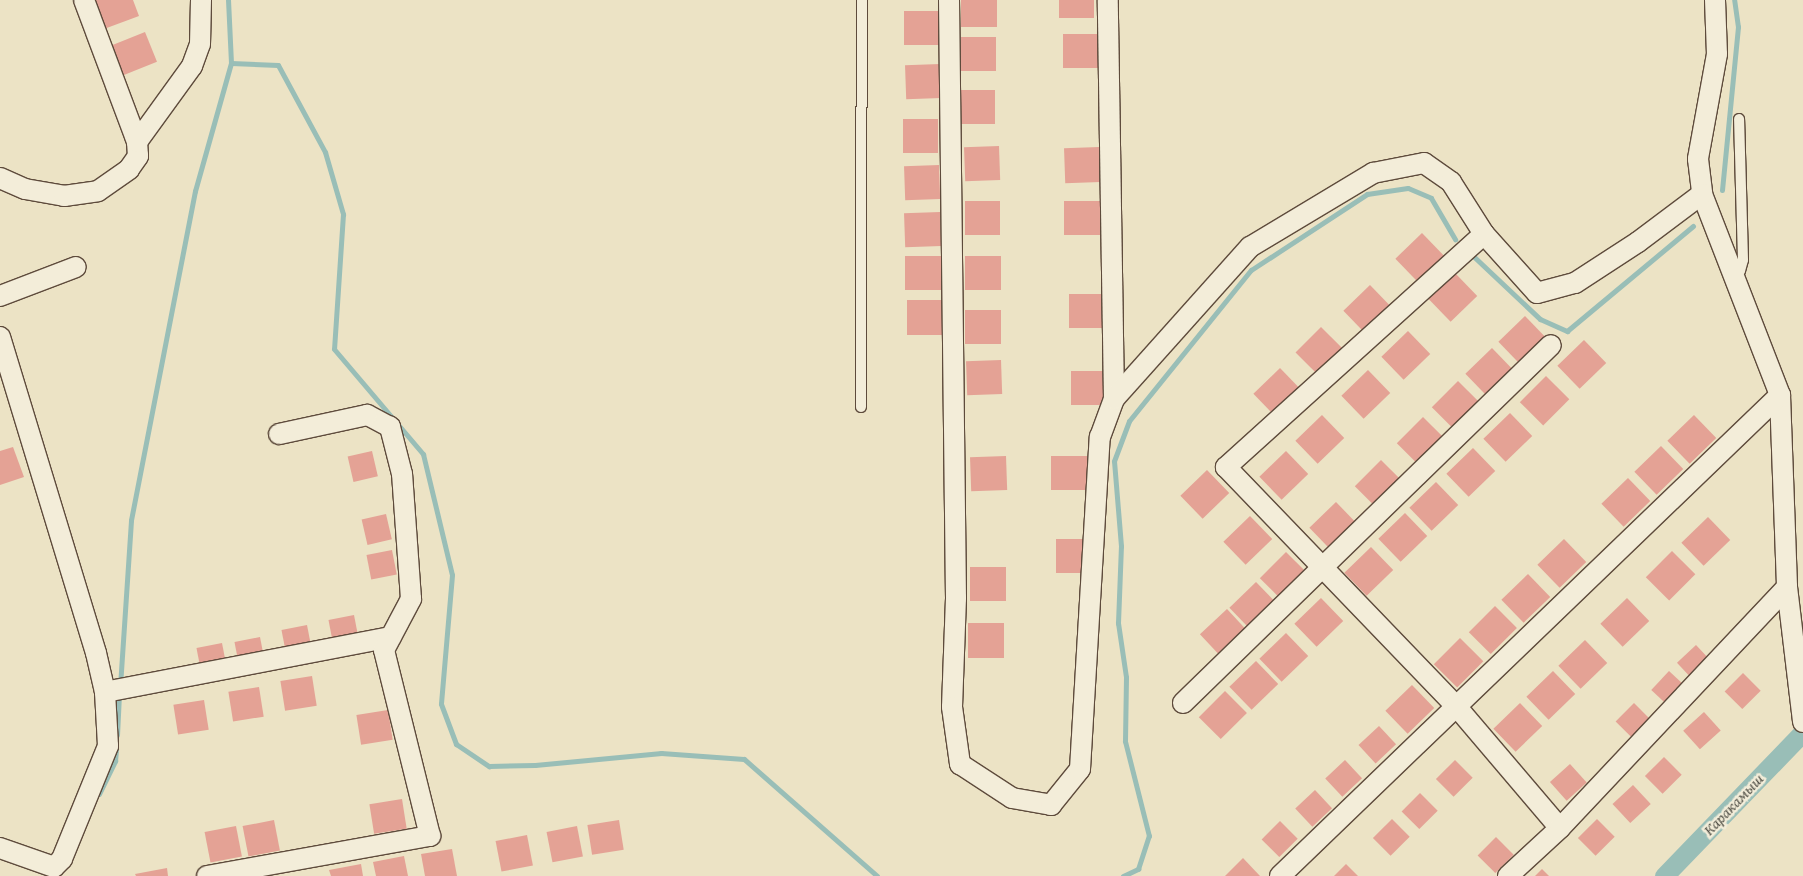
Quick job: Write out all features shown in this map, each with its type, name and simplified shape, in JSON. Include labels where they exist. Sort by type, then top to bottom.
[{"type":"street","points":[[0,178],[25,188],[64,196],[98,191],[129,169],[138,156],[136,142],[84,0]]},
{"type":"street","points":[[136,142],[192,66],[200,44],[201,0]]},
{"type":"street","points":[[949,0],[956,598],[952,707],[960,764],[1012,798],[1051,805],[1080,770],[1100,437],[1114,399],[1108,0]]},
{"type":"street","points":[[1714,0],[1717,54],[1698,159],[1702,194],[1735,274],[1780,395],[1787,587],[1803,721]]},
{"type":"street","points":[[1114,399],[1250,247],[1373,173],[1424,163],[1451,182],[1484,234],[1537,293],[1575,283],[1638,242],[1702,194]]},
{"type":"street","points":[[1484,234],[1226,466],[1456,706],[1560,828]]},
{"type":"street","points":[[0,296],[76,267]]},
{"type":"street","points":[[0,337],[105,692],[108,746],[62,859],[52,871],[0,848]]},
{"type":"street","points":[[1183,703],[1551,345]]},
{"type":"street","points":[[1280,876],[1780,395]]},
{"type":"street","points":[[207,876],[430,836],[384,650],[411,599],[402,474],[390,427],[367,415],[279,434]]},
{"type":"street","points":[[1508,876],[1560,828],[1787,587]]},
{"type":"street","points":[[105,692],[391,637]]},
{"type":"lane","points":[[861,408],[862,0]]},
{"type":"lane","points":[[1735,274],[1740,271],[1743,260],[1739,120]]},
{"type":"building","points":[[93,0],[133,0],[139,16],[104,29]]},
{"type":"building","points":[[961,0],[997,0],[997,27],[961,27]]},
{"type":"building","points":[[1059,0],[1094,0],[1094,18],[1059,18]]},
{"type":"building","points":[[904,11],[939,11],[939,45],[904,45]]},
{"type":"building","points":[[145,32],[157,62],[123,76],[111,46]]},
{"type":"building","points":[[1063,34],[1098,34],[1098,68],[1063,68]]},
{"type":"building","points":[[961,37],[996,37],[996,71],[961,71]]},
{"type":"building","points":[[940,64],[941,98],[906,99],[905,65]]},
{"type":"building","points":[[960,90],[995,90],[995,124],[960,124]]},
{"type":"building","points":[[903,119],[938,119],[938,153],[903,153]]},
{"type":"building","points":[[999,146],[1000,180],[965,181],[964,147]]},
{"type":"building","points":[[1099,147],[1100,182],[1065,183],[1064,148]]},
{"type":"building","points":[[939,165],[940,199],[905,200],[904,166]]},
{"type":"building","points":[[965,201],[1000,201],[1000,235],[965,235]]},
{"type":"building","points":[[1064,201],[1100,201],[1100,235],[1064,235]]},
{"type":"building","points":[[940,212],[941,246],[905,247],[904,213]]},
{"type":"building","points":[[1422,233],[1444,256],[1418,282],[1395,259]]},
{"type":"building","points":[[905,256],[941,256],[941,290],[905,290]]},
{"type":"building","points":[[965,256],[1001,256],[1001,290],[965,290]]},
{"type":"building","points":[[1455,273],[1477,296],[1451,322],[1428,299]]},
{"type":"building","points":[[1370,285],[1392,308],[1366,334],[1343,311]]},
{"type":"building","points":[[1069,294],[1104,294],[1104,328],[1069,328]]},
{"type":"building","points":[[907,300],[942,300],[942,335],[907,335]]},
{"type":"building","points":[[965,310],[1001,310],[1001,344],[965,344]]},
{"type":"building","points":[[1525,316],[1547,339],[1521,365],[1498,342]]},
{"type":"building","points":[[1321,327],[1344,350],[1319,376],[1296,352]]},
{"type":"building","points":[[1408,331],[1430,354],[1404,380],[1381,357]]},
{"type":"building","points":[[1584,340],[1606,363],[1580,389],[1557,366]]},
{"type":"building","points":[[1492,348],[1514,371],[1488,397],[1465,374]]},
{"type":"building","points":[[1001,360],[1002,394],[967,395],[966,361]]},
{"type":"building","points":[[1280,368],[1302,391],[1276,417],[1253,394]]},
{"type":"building","points":[[1368,370],[1390,393],[1364,419],[1341,396]]},
{"type":"building","points":[[1071,371],[1107,371],[1107,405],[1071,405]]},
{"type":"building","points":[[1546,376],[1569,399],[1543,425],[1520,402]]},
{"type":"building","points":[[1458,381],[1481,404],[1455,430],[1432,407]]},
{"type":"building","points":[[1510,413],[1532,436],[1506,462],[1483,439]]},
{"type":"building","points":[[1322,415],[1344,438],[1318,464],[1295,441]]},
{"type":"building","points":[[1694,415],[1716,438],[1690,464],[1667,441]]},
{"type":"building","points":[[1423,417],[1446,440],[1420,466],[1397,443]]},
{"type":"building","points":[[1661,446],[1683,469],[1657,495],[1634,472]]},
{"type":"building","points":[[13,447],[24,477],[0,485],[0,451]]},
{"type":"building","points":[[1473,448],[1495,471],[1469,497],[1446,474]]},
{"type":"building","points":[[372,451],[378,476],[353,482],[348,457]]},
{"type":"building","points":[[1286,451],[1308,474],[1282,500],[1259,477]]},
{"type":"building","points":[[1006,456],[1007,490],[971,491],[970,457]]},
{"type":"building","points":[[1051,456],[1087,456],[1087,490],[1051,490]]},
{"type":"building","points":[[1381,460],[1404,483],[1378,509],[1355,486]]},
{"type":"building","points":[[1207,470],[1229,493],[1203,519],[1180,496]]},
{"type":"building","points":[[1628,478],[1650,501],[1624,527],[1601,504]]},
{"type":"building","points":[[1436,482],[1458,505],[1432,531],[1409,508]]},
{"type":"building","points":[[1336,502],[1358,525],[1332,551],[1309,528]]},
{"type":"building","points":[[1405,513],[1427,536],[1401,562],[1378,539]]},
{"type":"building","points":[[386,514],[392,539],[367,545],[362,520]]},
{"type":"building","points":[[1250,516],[1272,539],[1246,565],[1223,542]]},
{"type":"building","points":[[1708,517],[1730,540],[1704,566],[1681,543]]},
{"type":"building","points":[[1056,539],[1091,539],[1091,573],[1056,573]]},
{"type":"building","points":[[1564,539],[1586,562],[1560,588],[1537,565]]},
{"type":"building","points":[[1371,547],[1393,570],[1367,596],[1344,573]]},
{"type":"building","points":[[392,550],[397,575],[371,580],[366,555]]},
{"type":"building","points":[[1672,551],[1695,574],[1669,600],[1646,577]]},
{"type":"building","points":[[1286,552],[1309,575],[1283,601],[1260,578]]},
{"type":"building","points":[[970,567],[1006,567],[1006,601],[970,601]]},
{"type":"building","points":[[1528,574],[1550,597],[1524,623],[1501,600]]},
{"type":"building","points":[[1256,582],[1278,605],[1252,631],[1229,608]]},
{"type":"building","points":[[1321,598],[1343,621],[1317,647],[1294,624]]},
{"type":"building","points":[[1627,598],[1649,621],[1623,647],[1600,624]]},
{"type":"building","points":[[1495,606],[1517,628],[1491,654],[1469,632]]},
{"type":"building","points":[[1227,609],[1250,633],[1222,658],[1200,634]]},
{"type":"building","points":[[354,615],[359,641],[333,645],[328,620]]},
{"type":"building","points":[[968,623],[1004,623],[1004,658],[968,658]]},
{"type":"building","points":[[307,625],[312,650],[286,655],[281,630]]},
{"type":"building","points":[[1286,633],[1308,656],[1282,682],[1259,659]]},
{"type":"building","points":[[260,637],[265,662],[239,667],[234,642]]},
{"type":"building","points":[[1460,638],[1483,661],[1457,687],[1434,664]]},
{"type":"building","points":[[1585,640],[1607,663],[1581,689],[1558,666]]},
{"type":"building","points":[[222,643],[227,669],[201,673],[196,648]]},
{"type":"building","points":[[1696,645],[1713,663],[1694,681],[1677,663]]},
{"type":"building","points":[[1256,661],[1278,684],[1252,710],[1229,687]]},
{"type":"building","points":[[1553,671],[1575,694],[1549,720],[1526,697]]},
{"type":"building","points":[[1669,671],[1687,688],[1670,707],[1651,690]]},
{"type":"building","points":[[1743,673],[1761,691],[1742,709],[1725,691]]},
{"type":"building","points":[[312,676],[317,706],[285,711],[280,681]]},
{"type":"building","points":[[1412,685],[1434,708],[1408,734],[1385,711]]},
{"type":"building","points":[[259,687],[264,717],[233,721],[228,692]]},
{"type":"building","points":[[1225,691],[1247,713],[1221,739],[1199,717]]},
{"type":"building","points":[[204,700],[209,730],[178,734],[173,705]]},
{"type":"building","points":[[1520,703],[1542,726],[1516,752],[1493,729]]},
{"type":"building","points":[[1634,703],[1652,721],[1633,739],[1616,721]]},
{"type":"building","points":[[388,710],[393,740],[361,745],[356,715]]},
{"type":"building","points":[[1704,712],[1721,731],[1700,749],[1683,731]]},
{"type":"building","points":[[1379,726],[1396,744],[1376,763],[1359,745]]},
{"type":"building","points":[[1664,757],[1682,775],[1663,794],[1645,776]]},
{"type":"building","points":[[1345,760],[1362,778],[1342,797],[1325,778]]},
{"type":"building","points":[[1455,760],[1473,778],[1454,797],[1436,779]]},
{"type":"building","points":[[1570,764],[1587,783],[1567,801],[1550,782]]},
{"type":"building","points":[[1633,785],[1651,804],[1630,823],[1613,804]]},
{"type":"building","points":[[1315,790],[1332,808],[1312,827],[1295,808]]},
{"type":"building","points":[[1420,793],[1438,811],[1419,829],[1402,811]]},
{"type":"building","points":[[402,799],[407,829],[374,834],[369,804]]},
{"type":"building","points":[[1392,819],[1410,837],[1391,856],[1373,838]]},
{"type":"building","points":[[1597,819],[1615,837],[1596,856],[1578,838]]},
{"type":"building","points":[[274,820],[280,850],[249,857],[243,826]]},
{"type":"building","points":[[619,820],[624,850],[592,855],[587,825]]},
{"type":"building","points":[[1280,821],[1298,839],[1279,857],[1262,839]]},
{"type":"building","points":[[236,826],[242,856],[211,863],[205,832]]},
{"type":"building","points":[[577,826],[583,856],[552,862],[547,832]]},
{"type":"building","points":[[527,835],[533,865],[502,872],[496,841]]},
{"type":"building","points":[[1496,837],[1514,855],[1495,873],[1478,855]]},
{"type":"building","points":[[452,849],[457,876],[425,876],[421,854]]},
{"type":"building","points":[[404,856],[408,876],[376,876],[373,862]]},
{"type":"building","points":[[1243,858],[1260,876],[1225,876]]},
{"type":"building","points":[[361,864],[363,876],[331,876],[329,870]]},
{"type":"building","points":[[1346,864],[1358,876],[1334,876]]},
{"type":"building","points":[[167,868],[168,876],[136,876],[135,874]]},
{"type":"building","points":[[1542,869],[1549,876],[1535,876]]},
{"type":"waterway","points":[[120,686],[131,520],[195,191],[231,63],[228,0]]},
{"type":"waterway","points":[[1722,190],[1738,27],[1734,0]]},
{"type":"waterway","points":[[231,63],[278,65],[325,152],[343,214],[334,349],[423,454],[452,575],[441,704],[456,744],[489,766],[535,765],[661,753],[744,759],[877,876]]},
{"type":"waterway","points":[[1123,876],[1138,869],[1149,836],[1125,741],[1126,677],[1118,623],[1121,546],[1114,461],[1129,421],[1251,270],[1367,194],[1408,188],[1431,198],[1455,239]]},
{"type":"waterway","points":[[1471,254],[1540,319],[1567,331],[1693,226]]},
{"type":"waterway","points":[[117,735],[119,694]]},
{"type":"waterway","name":"Каракамыш","points":[[1664,876],[1803,732]]},
{"type":"waterway","points":[[99,794],[115,761],[116,749]]}]
